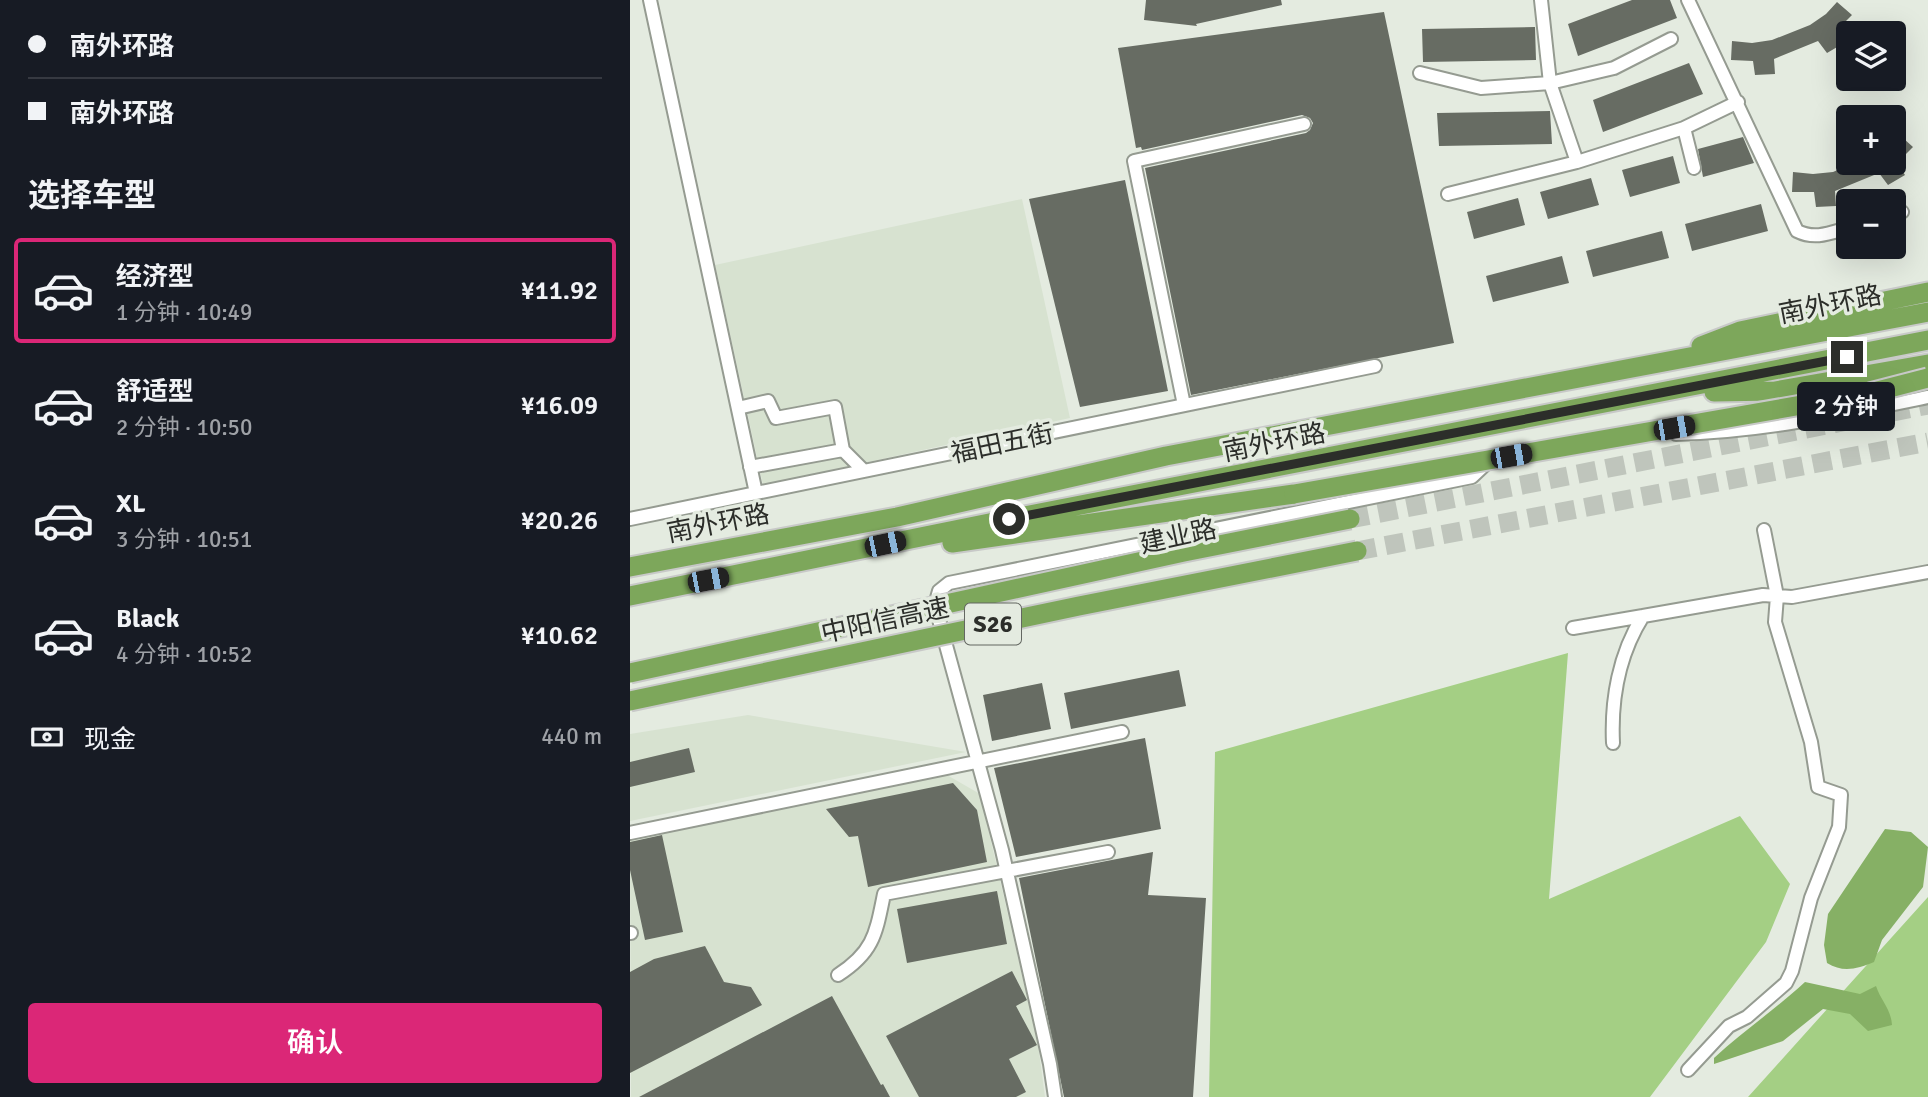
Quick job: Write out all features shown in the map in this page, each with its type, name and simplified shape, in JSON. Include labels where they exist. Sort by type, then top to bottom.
[{"type":"highway","name":"南外环路","points":[[630,567],[897,517],[1180,453],[1659,363],[1927,297]]},
{"type":"highway","name":"南外环路","points":[[630,596],[1928,341]]},
{"type":"highway","points":[[1657,394],[1775,391],[1928,364]]},
{"type":"highway","points":[[760,570],[1294,494],[1857,396],[1928,378]]},
{"type":"highway","name":"中阳信高速","points":[[630,673],[1184,552],[1350,519]]},
{"type":"highway","name":"中阳信高速","points":[[630,701],[1079,606],[1357,551]]},
{"type":"street","points":[[650,0],[756,493]]},
{"type":"street","points":[[1541,0],[1550,83],[1577,162]]},
{"type":"street","points":[[1688,0],[1797,231],[1808,236],[1836,230]]},
{"type":"street","points":[[1420,73],[1481,88],[1550,83],[1614,68],[1671,39]]},
{"type":"street","points":[[1448,194],[1577,162],[1684,128],[1738,103]]},
{"type":"street","points":[[1184,405],[1134,161],[1304,124]]},
{"type":"street","points":[[1684,128],[1694,168]]},
{"type":"street","name":"福田五街","points":[[630,519],[1374,366]]},
{"type":"street","name":"建业路","points":[[1055,1097],[1007,871],[935,605],[939,591],[950,583],[1472,477],[1485,463],[1502,455],[1603,439],[1712,433],[1859,411],[1928,397]]},
{"type":"street","points":[[738,408],[768,401],[776,418],[835,407],[843,450],[864,471]]},
{"type":"street","points":[[750,467],[843,450]]},
{"type":"street","points":[[1688,1070],[1729,1026],[1747,1017],[1786,983],[1792,971],[1811,898],[1839,827],[1840,795],[1818,787],[1811,742],[1775,622],[1777,596],[1764,530]]},
{"type":"street","points":[[1573,628],[1763,595],[1792,597],[1928,572]]},
{"type":"street","points":[[1613,743],[1613,695],[1634,630],[1643,617]]},
{"type":"street","points":[[630,833],[1122,732]]},
{"type":"street","points":[[838,975],[858,962],[868,950],[878,927],[884,894],[1108,852]]},
{"type":"shaded area","points":[[1022,199],[1070,418],[763,485],[715,265]]},
{"type":"shaded area","points":[[1568,653],[1549,899],[1740,816],[1790,884],[1766,942],[1650,1097],[1209,1097],[1215,752]]},
{"type":"shaded area","points":[[748,715],[966,752],[630,821],[630,734]]},
{"type":"shaded area","points":[[947,775],[980,794],[1038,1044],[1045,1097],[631,1097],[630,836]]},
{"type":"shaded area","points":[[1885,829],[1911,832],[1928,847],[1923,887],[1882,940],[1874,962],[1850,969],[1833,966],[1827,963],[1824,945],[1828,914]]},
{"type":"shaded area","points":[[1928,897],[1928,1097],[1748,1097]]},
{"type":"shaded area","points":[[1805,982],[1860,994],[1876,986],[1890,1014],[1892,1025],[1868,1031],[1850,1014],[1823,1009],[1783,1041],[1714,1064],[1714,1058]]},
{"type":"building","points":[[1146,0],[1281,0],[1282,5],[1196,24],[1197,26],[1144,20]]},
{"type":"building","points":[[1632,0],[1670,0],[1677,18],[1578,56],[1568,24]]},
{"type":"building","points":[[1837,2],[1852,15],[1846,21],[1836,21],[1836,48],[1827,53],[1818,41],[1774,59],[1775,74],[1755,75],[1753,61],[1731,60],[1732,41],[1752,43],[1772,40],[1810,25]]},
{"type":"building","points":[[1384,12],[1454,343],[1191,395],[1145,168],[1306,133],[1313,123],[1310,118],[1302,115],[1142,150],[1141,147],[1136,148],[1118,48]]},
{"type":"building","points":[[1535,27],[1536,60],[1423,62],[1422,29]]},
{"type":"building","points":[[1689,63],[1703,94],[1603,132],[1593,100]]},
{"type":"building","points":[[1550,111],[1552,144],[1439,146],[1437,113]]},
{"type":"building","points":[[1743,137],[1754,163],[1703,177],[1698,149]]},
{"type":"building","points":[[1906,141],[1913,147],[1906,154]]},
{"type":"building","points":[[1673,156],[1680,183],[1630,197],[1622,170]]},
{"type":"building","points":[[1836,171],[1836,175],[1874,175],[1836,189],[1836,206],[1816,207],[1814,192],[1792,192],[1793,172]]},
{"type":"building","points":[[1880,175],[1905,175],[1888,185]]},
{"type":"building","points":[[1591,178],[1599,205],[1548,219],[1540,192]]},
{"type":"building","points":[[1125,180],[1168,391],[1080,407],[1029,199]]},
{"type":"building","points":[[1518,198],[1525,225],[1474,239],[1467,212]]},
{"type":"building","points":[[1761,204],[1768,231],[1692,251],[1685,224]]},
{"type":"building","points":[[1662,231],[1669,258],[1593,277],[1586,251]]},
{"type":"building","points":[[1562,256],[1569,283],[1493,302],[1486,276]]},
{"type":"building","points":[[1179,670],[1186,706],[1071,729],[1064,693]]},
{"type":"building","points":[[1042,683],[1051,729],[992,741],[983,695]]},
{"type":"building","points":[[1145,738],[1161,829],[1016,857],[994,768]]},
{"type":"building","points":[[689,748],[695,772],[630,787],[630,762]]},
{"type":"building","points":[[953,783],[977,810],[987,862],[868,887],[858,836],[849,837],[826,809]]},
{"type":"building","points":[[662,835],[683,932],[645,940],[630,870],[630,842]]},
{"type":"building","points":[[1153,852],[1148,895],[1206,898],[1193,1097],[1064,1097],[1019,878]]},
{"type":"building","points":[[997,891],[1007,944],[907,963],[897,909]]},
{"type":"building","points":[[705,946],[724,982],[751,987],[762,1005],[630,1073],[630,972],[654,959]]},
{"type":"building","points":[[1012,971],[1027,1000],[1016,1006],[1037,1045],[1009,1059],[1026,1092],[1016,1097],[919,1097],[886,1036]]},
{"type":"building","points":[[832,996],[890,1097],[639,1097]]},
{"type":"tunnel","points":[[1350,519],[1928,405]]},
{"type":"tunnel","points":[[1357,551],[1928,442]]},
{"type":"route","points":[[1009,519],[1847,357]]}]
